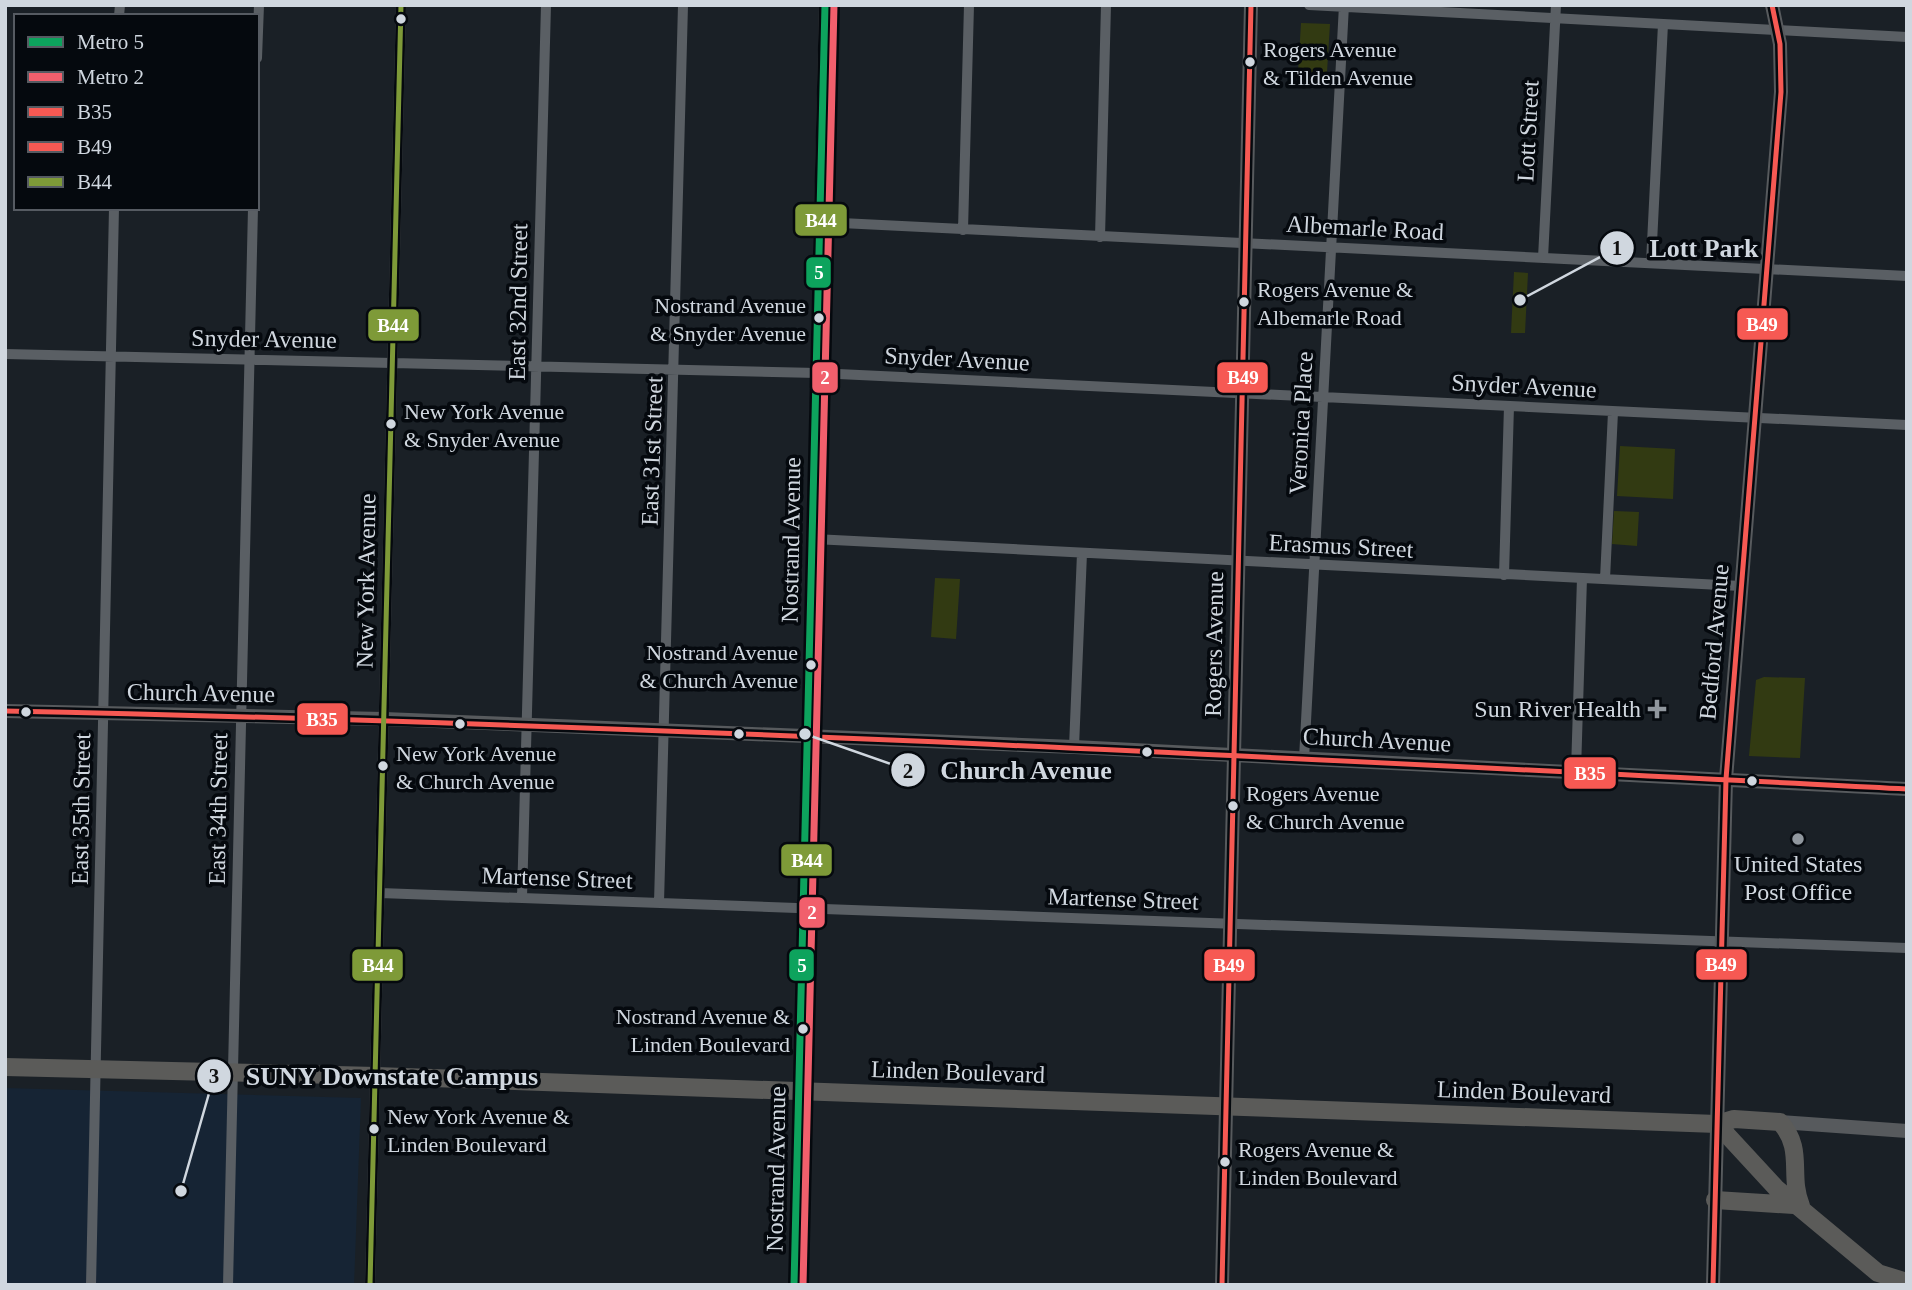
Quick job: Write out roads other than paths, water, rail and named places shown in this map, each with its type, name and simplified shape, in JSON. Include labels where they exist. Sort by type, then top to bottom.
[{"type":"highway","name":"Linden Boulevard","points":[[5,1067],[376,1076],[1717,1124],[1734,1119],[1780,1122]]},
{"type":"highway","points":[[1780,1122],[1791,1135],[1795,1148],[1795,1183],[1801,1206]]},
{"type":"highway","points":[[1717,1124],[1732,1145],[1777,1189],[1801,1206],[1878,1273],[1907,1282]]},
{"type":"highway","points":[[1715,1199],[1780,1202],[1801,1206]]},
{"type":"main road","name":"Nostrand Avenue","points":[[797,1285],[826,5]]},
{"type":"main road","name":"Rogers Avenue","points":[[1222,1285],[1251,5]]},
{"type":"main road","name":"Bedford Avenue","points":[[1713,1285],[1726,779],[1781,92],[1778,30],[1772,5]]},
{"type":"main road","name":"Church Avenue","points":[[5,712],[384,719],[1074,747],[1907,789]]},
{"type":"main road","name":"Linden Boulevard","points":[[1780,1122],[1907,1131]]},
{"type":"street","name":"New York Avenue","points":[[370,1285],[401,5]]},
{"type":"street","name":"East 32nd Street","points":[[522,898],[546,5]]},
{"type":"street","name":"East 31st Street","points":[[659,903],[683,5]]},
{"type":"street","points":[[963,230],[969,5]]},
{"type":"street","points":[[1100,237],[1106,5]]},
{"type":"street","points":[[1309,5],[1907,37]]},
{"type":"street","name":"Lott Street","points":[[1543,258],[1556,5]]},
{"type":"street","name":"Veronica Place","points":[[1304,759],[1344,6]]},
{"type":"street","points":[[1651,263],[1663,24]]},
{"type":"street","name":"East 35th Street","points":[[91,1285],[113,356],[114,210]]},
{"type":"street","name":"East 34th Street","points":[[228,1285],[253,210]]},
{"type":"street","name":"Albemarle Road","points":[[821,222],[1907,276]]},
{"type":"street","name":"Snyder Avenue","points":[[5,354],[817,373],[1907,425]]},
{"type":"street","points":[[1504,575],[1509,406]]},
{"type":"street","points":[[1605,579],[1614,411]]},
{"type":"street","name":"Erasmus Street","points":[[814,538],[1741,586]]},
{"type":"street","points":[[1074,747],[1082,553]]},
{"type":"street","points":[[1576,771],[1582,578]]},
{"type":"street","name":"Martense Street","points":[[380,893],[1907,948]]},
{"type":"metro line","name":"5","points":[[794,1285],[825,5]]},
{"type":"metro line","name":"2","points":[[803,1285],[834,5]]},
{"type":"place","name":"Rogers Avenue & Tilden Avenue","points":[[1250,62]]},
{"type":"place","name":"Lott Park","points":[[1520,300]]},
{"type":"place","name":"Rogers Avenue & Albemarle Road","points":[[1244,302]]},
{"type":"place","name":"Nostrand Avenue & Snyder Avenue","points":[[819,318]]},
{"type":"place","name":"New York Avenue & Snyder Avenue","points":[[391,424]]},
{"type":"place","name":"Nostrand Avenue & Church Avenue","points":[[811,665]]},
{"type":"place","name":"Sun River Health","points":[[1657,709]]},
{"type":"place","name":"Church Avenue","points":[[805,734]]},
{"type":"place","name":"New York Avenue & Church Avenue","points":[[383,766]]},
{"type":"place","name":"Rogers Avenue & Church Avenue","points":[[1233,806]]},
{"type":"place","name":"United States Post Office","points":[[1798,839]]},
{"type":"place","name":"Nostrand Avenue & Linden Boulevard","points":[[803,1029]]},
{"type":"place","name":"New York Avenue & Linden Boulevard","points":[[374,1129]]},
{"type":"place","name":"Rogers Avenue & Linden Boulevard","points":[[1225,1162]]},
{"type":"place","name":"SUNY Downstate Campus","points":[[181,1191]]}]
